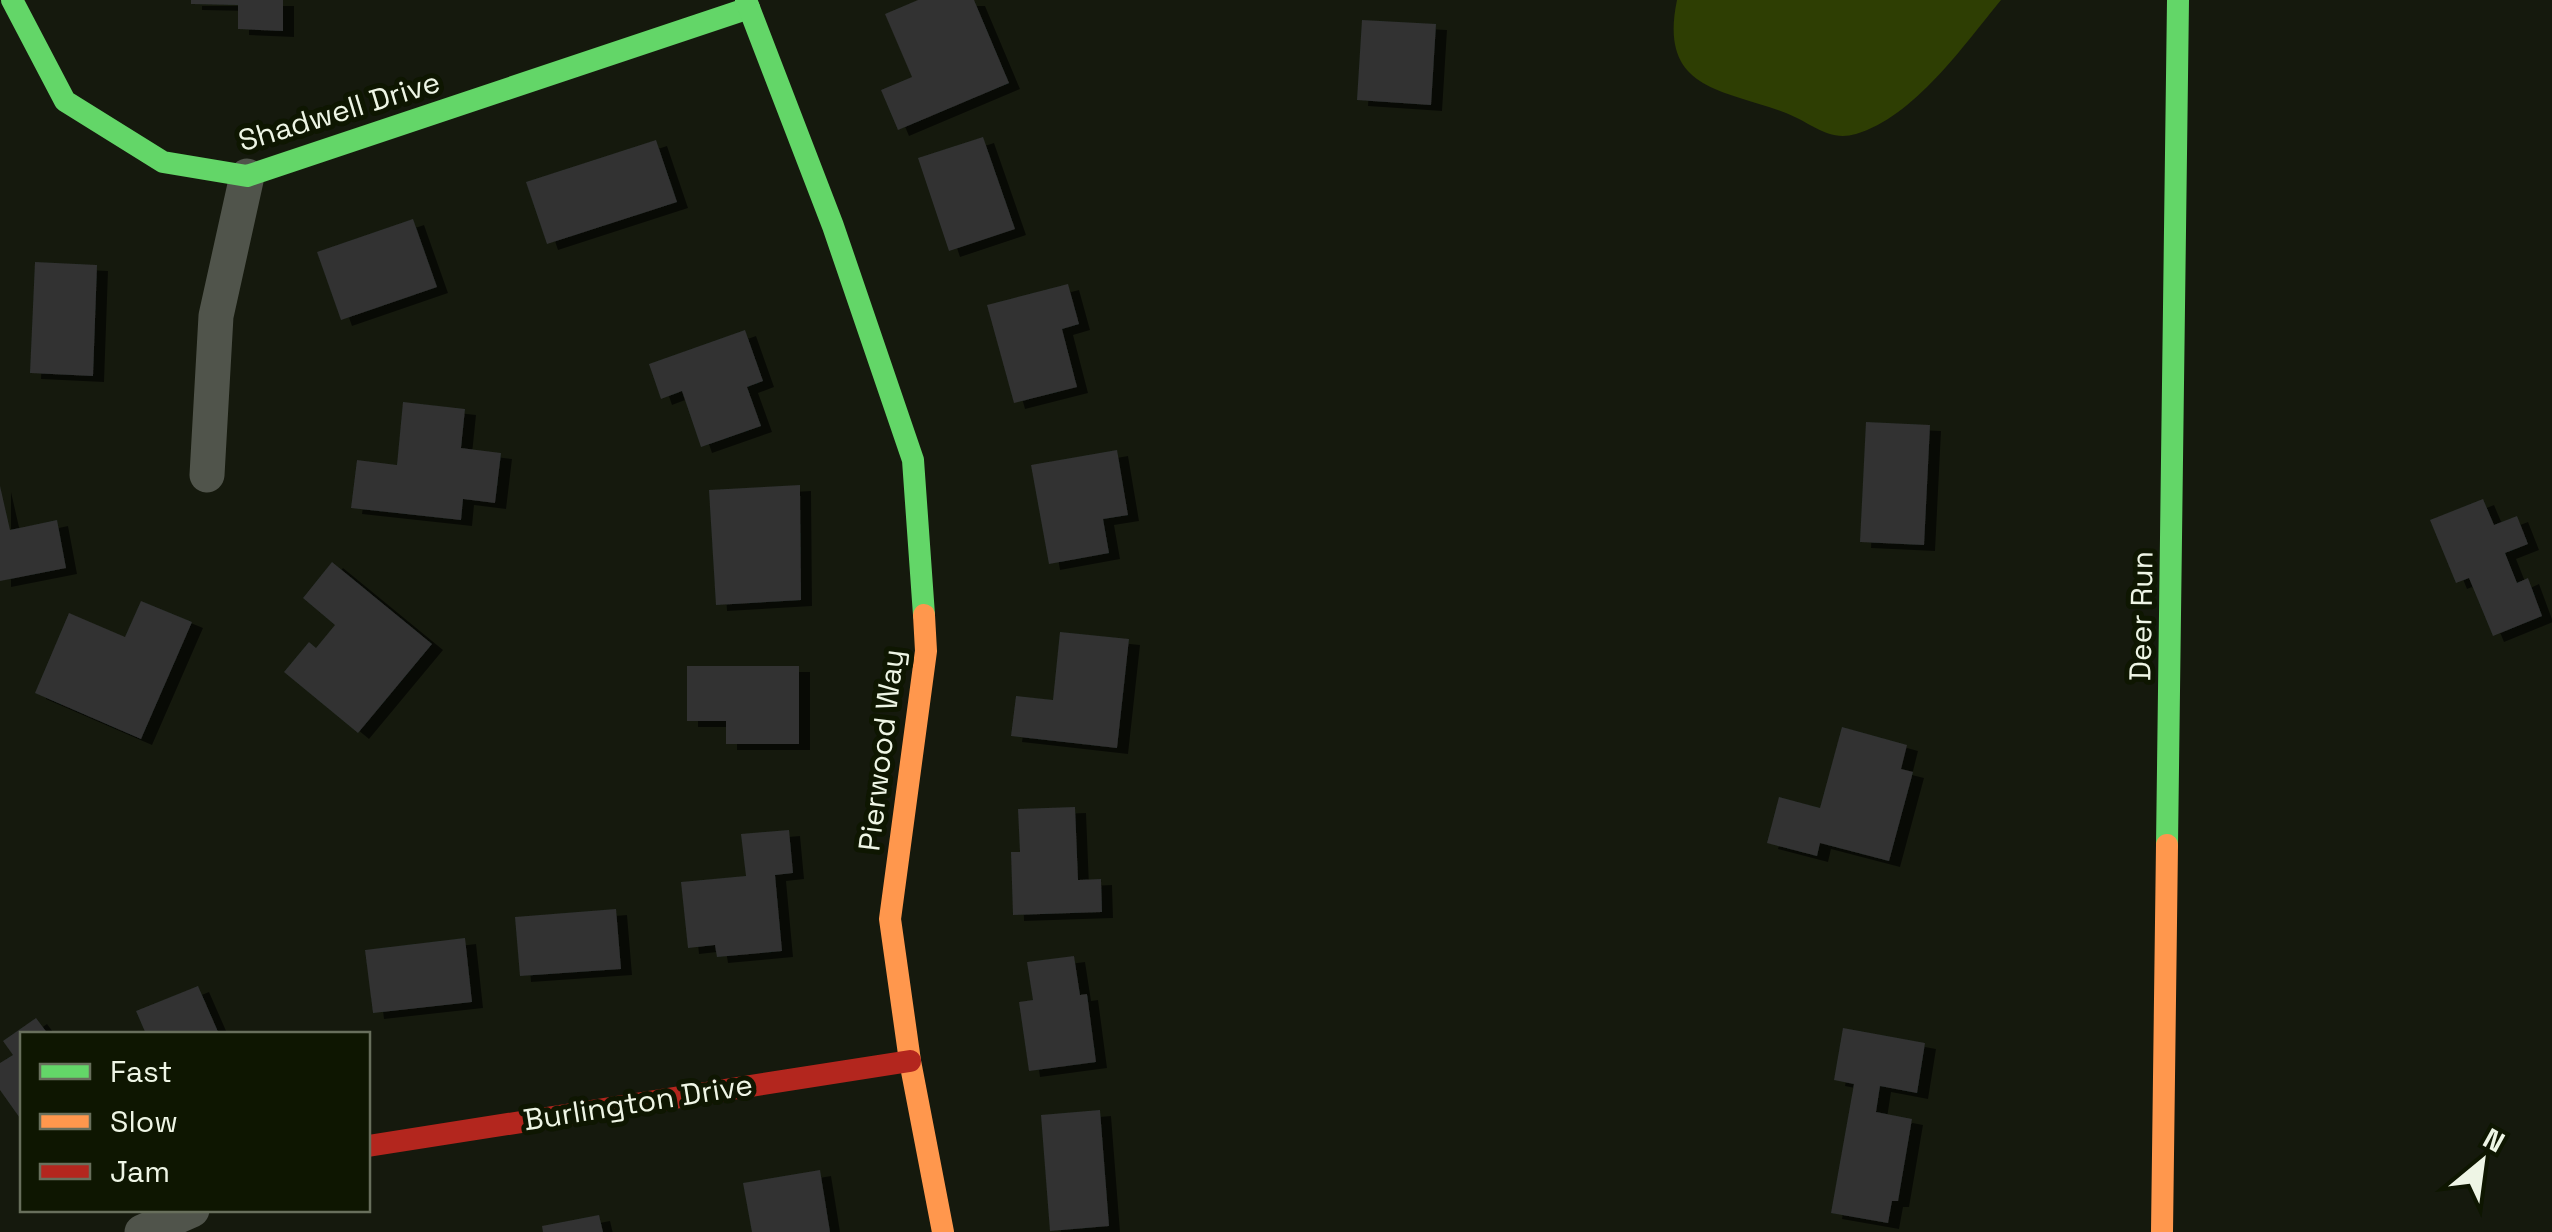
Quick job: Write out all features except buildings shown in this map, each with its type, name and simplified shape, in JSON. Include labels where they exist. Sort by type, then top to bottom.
[{"type":"street","name":"Shadwell Drive","points":[[12,0],[65,101],[163,162],[247,176],[747,4]]},
{"type":"street","name":"Deer Run","points":[[2162,1232],[2178,0]]},
{"type":"street","name":"Pierwood Way","points":[[747,4],[833,226],[913,460],[926,651],[890,919],[910,1061],[943,1232]]},
{"type":"street","points":[[207,475],[216,316],[247,176]]},
{"type":"street","name":"Burlington Drive","points":[[370,1146],[910,1061]]},
{"type":"street","points":[[142,1232],[187,1212]]},
{"type":"shaded area","points":[[1677,0],[2001,0],[1918,96],[1877,125],[1856,134],[1837,136],[1701,82],[1677,53]]},
{"type":"traffic: fast","points":[[12,0],[65,101],[163,162],[247,176],[749,8]]},
{"type":"traffic: fast","points":[[746,0],[833,226],[913,460],[924,615]]},
{"type":"traffic: fast","points":[[2167,845],[2178,0]]},
{"type":"traffic: slow","points":[[924,615],[926,651],[890,919],[910,1061],[943,1232]]},
{"type":"traffic: slow","points":[[2162,1232],[2167,845]]},
{"type":"traffic: jam","points":[[370,1146],[910,1061]]}]
